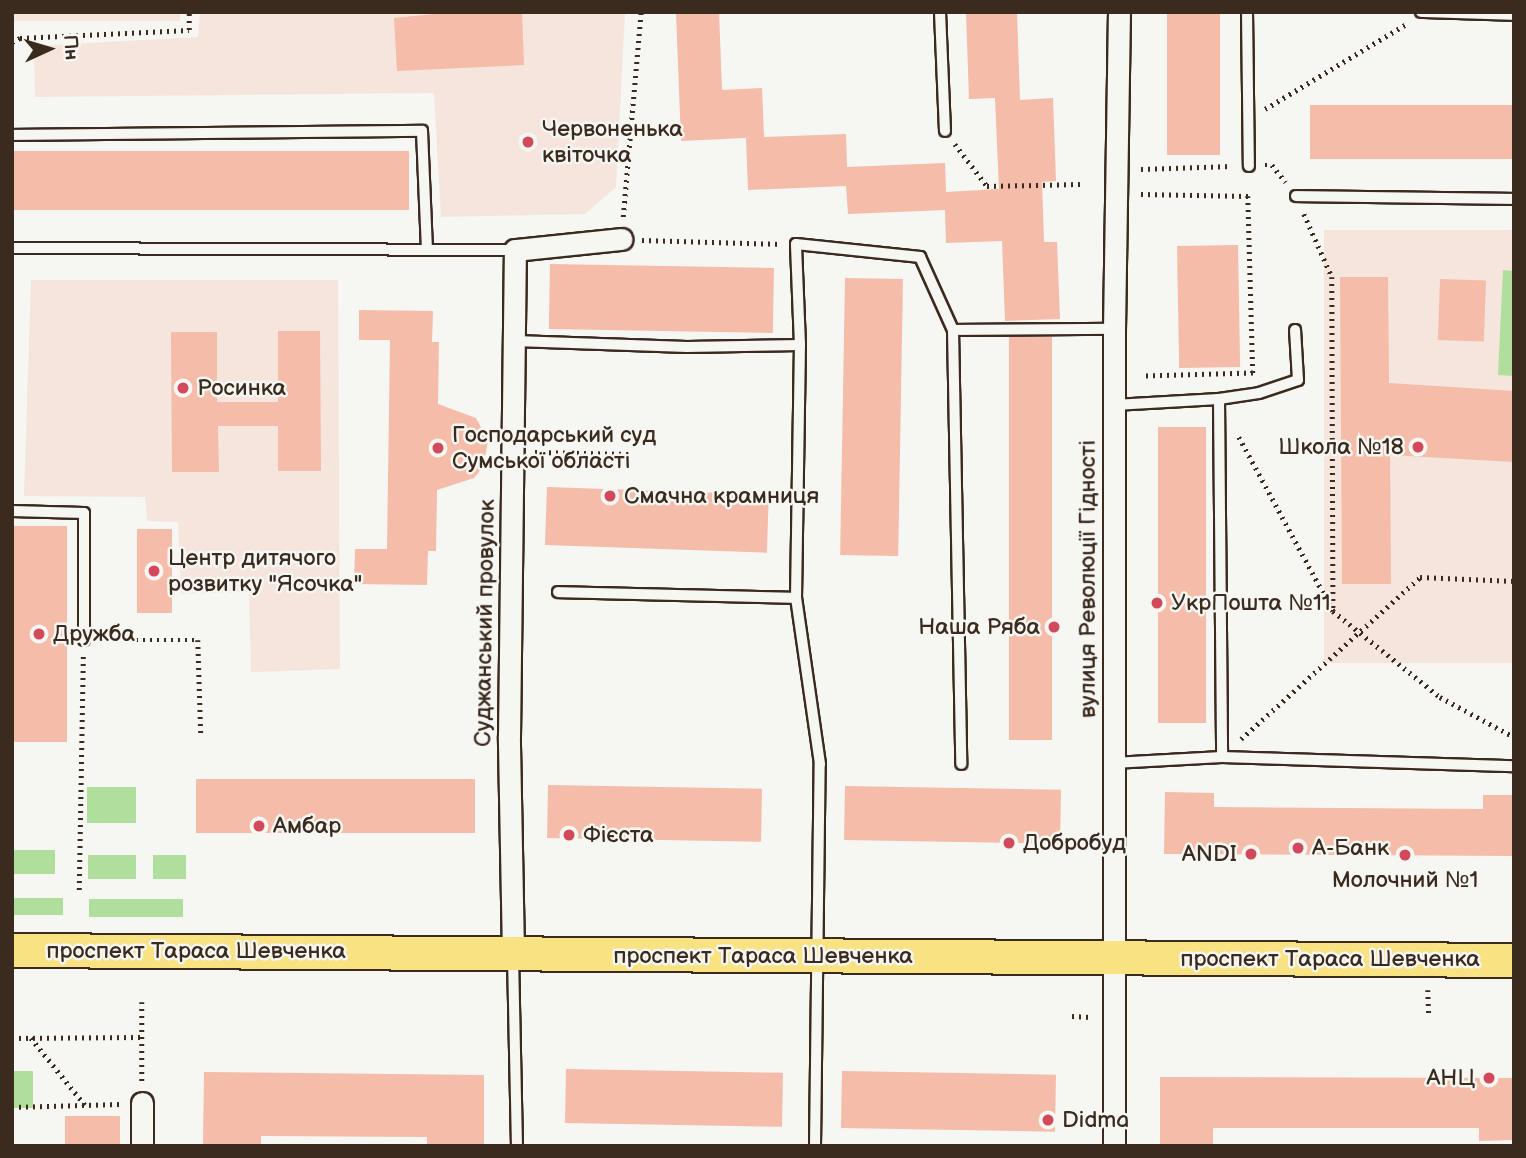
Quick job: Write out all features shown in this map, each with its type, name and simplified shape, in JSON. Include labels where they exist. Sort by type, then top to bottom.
[{"type":"main road","name":"проспект Тараса Шевченка","points":[[12,950],[1514,960]]},
{"type":"street","name":"вулиця Революції Гідності","points":[[1114,1146],[1114,329],[1119,12]]},
{"type":"street","points":[[515,250],[621,239]]},
{"type":"street","name":"Суджанський провулок","points":[[513,953],[509,736],[515,250]]},
{"type":"street","points":[[142,1103],[142,1146]]},
{"type":"lane","points":[[940,12],[945,131]]},
{"type":"lane","points":[[1247,12],[1249,166]]},
{"type":"lane","points":[[1421,14],[1514,15]]},
{"type":"lane","points":[[12,135],[422,131],[427,250]]},
{"type":"lane","points":[[1296,196],[1514,199]]},
{"type":"lane","points":[[815,1146],[820,764],[796,597],[800,345],[796,244],[920,257],[953,330],[961,764]]},
{"type":"lane","points":[[12,248],[515,250]]},
{"type":"lane","points":[[953,330],[1114,329]]},
{"type":"lane","points":[[1114,405],[1219,399],[1259,393],[1298,380],[1295,330]]},
{"type":"lane","points":[[515,341],[687,347],[800,345]]},
{"type":"lane","points":[[1219,399],[1222,757]]},
{"type":"lane","points":[[12,511],[84,513],[83,640]]},
{"type":"lane","points":[[558,592],[796,597]]},
{"type":"lane","points":[[1114,763],[1222,757],[1514,766]]},
{"type":"lane","points":[[513,953],[517,1146]]},
{"type":"path","points":[[12,42],[188,30],[189,12]]},
{"type":"path","points":[[641,12],[621,239],[796,244]]},
{"type":"path","points":[[1248,119],[1421,14]]},
{"type":"path","points":[[945,131],[987,186],[1080,184]]},
{"type":"path","points":[[1142,169],[1272,165],[1296,196],[1332,277],[1333,611]]},
{"type":"path","points":[[1141,194],[1248,196],[1253,373],[1144,376]]},
{"type":"path","points":[[1219,399],[1333,611],[1440,697],[1514,737]]},
{"type":"path","points":[[513,451],[629,454]]},
{"type":"path","points":[[1222,757],[1420,577],[1514,581]]},
{"type":"path","points":[[79,890],[83,640],[198,640],[201,737]]},
{"type":"path","points":[[12,1107],[142,1103],[142,1002]]},
{"type":"path","points":[[12,1038],[142,1037]]},
{"type":"path","points":[[30,1038],[85,1105]]},
{"type":"shaded area","points":[[12,12],[180,12],[180,21],[12,21]]},
{"type":"shaded area","name":"Червоненька квіточка","points":[[200,12],[625,12],[616,187],[585,214],[441,217],[434,93],[35,97],[34,46],[198,37]]},
{"type":"shaded area","name":"Школа №18","points":[[1324,230],[1514,230],[1514,663],[1324,663]]},
{"type":"shaded area","name":"Росинка","points":[[31,280],[338,280],[340,669],[251,672],[249,592],[181,594],[178,522],[147,521],[145,497],[24,496]]},
{"type":"green space","points":[[1503,270],[1514,271],[1514,376],[1498,375]]},
{"type":"green space","points":[[87,787],[136,787],[136,823],[87,823]]},
{"type":"green space","points":[[12,850],[55,850],[55,874],[12,874]]},
{"type":"green space","points":[[88,855],[136,855],[136,879],[88,879]]},
{"type":"green space","points":[[153,855],[186,855],[186,879],[153,879]]},
{"type":"green space","points":[[12,898],[63,898],[63,915],[12,915]]},
{"type":"green space","points":[[89,899],[183,899],[183,917],[89,917]]},
{"type":"green space","points":[[12,1071],[33,1071],[33,1108],[12,1108]]},
{"type":"building","points":[[454,12],[522,12],[524,65],[397,71],[394,18]]},
{"type":"building","points":[[676,12],[719,12],[722,90],[762,88],[764,137],[681,141]]},
{"type":"building","points":[[966,12],[1017,12],[1020,100],[1053,98],[1056,181],[1042,182],[1044,242],[1057,242],[1060,319],[1005,321],[1002,241],[946,243],[945,210],[848,214],[846,186],[748,190],[746,138],[846,134],[847,167],[945,163],[946,192],[999,189],[995,98],[969,99]]},
{"type":"building","points":[[1167,12],[1220,12],[1220,155],[1167,155]]},
{"type":"building","points":[[1310,105],[1514,105],[1514,159],[1310,159]]},
{"type":"building","points":[[12,151],[409,151],[409,210],[12,210]]},
{"type":"building","points":[[1238,245],[1240,367],[1179,368],[1177,246]]},
{"type":"building","points":[[550,264],[774,268],[773,333],[549,329]]},
{"type":"building","points":[[1340,277],[1388,277],[1389,383],[1514,391],[1514,462],[1390,455],[1391,584],[1342,584]]},
{"type":"building","points":[[845,278],[903,279],[898,556],[840,555]]},
{"type":"building","points":[[1440,279],[1486,281],[1484,342],[1438,340]]},
{"type":"building","name":"Господарський суд Сумської області","points":[[359,310],[433,311],[432,342],[439,342],[438,404],[476,418],[488,441],[483,467],[474,478],[437,490],[436,551],[428,551],[427,585],[354,584],[355,549],[387,549],[390,340],[359,340]]},
{"type":"building","points":[[278,331],[320,331],[321,471],[278,471],[278,426],[218,426],[219,472],[172,472],[171,332],[217,332],[217,402],[278,402]]},
{"type":"building","points":[[1009,337],[1052,337],[1052,740],[1009,740]]},
{"type":"building","points":[[1158,427],[1206,427],[1206,723],[1158,723]]},
{"type":"building","points":[[547,487],[769,495],[767,553],[545,545]]},
{"type":"building","name":"Дружба","points":[[12,526],[67,526],[67,742],[12,742]]},
{"type":"building","name":"Центр дитячого розвитку \"Ясочка\"","points":[[137,529],[172,529],[172,613],[137,613]]},
{"type":"building","points":[[196,779],[475,779],[475,833],[196,833]]},
{"type":"building","points":[[548,785],[762,789],[761,842],[547,838]]},
{"type":"building","points":[[845,786],[1061,790],[1060,844],[844,840]]},
{"type":"building","points":[[1165,792],[1214,793],[1214,807],[1483,809],[1483,795],[1514,795],[1514,856],[1164,854]]},
{"type":"building","points":[[566,1069],[783,1073],[782,1127],[565,1123]]},
{"type":"building","points":[[842,1071],[1056,1075],[1055,1132],[841,1128]]},
{"type":"building","points":[[204,1072],[484,1075],[484,1146],[427,1146],[427,1137],[261,1136],[261,1146],[203,1146]]},
{"type":"building","points":[[1160,1077],[1514,1078],[1514,1140],[1479,1141],[1479,1128],[1213,1128],[1213,1146],[1160,1146]]},
{"type":"building","points":[[65,1116],[120,1116],[120,1146],[65,1146]]},
{"type":"place","name":"Червоненька квіточка","points":[[528,142]]},
{"type":"place","name":"Росинка","points":[[183,388]]},
{"type":"place","name":"Школа №18","points":[[1418,447]]},
{"type":"place","name":"Господарський суд Сумської області","points":[[438,448]]},
{"type":"place","name":"Смачна крамниця","points":[[610,496]]},
{"type":"place","name":"Центр дитячого розвитку \"Ясочка\"","points":[[154,571]]},
{"type":"place","name":"УкрПошта №11","points":[[1157,603]]},
{"type":"place","name":"Наша Ряба","points":[[1054,627]]},
{"type":"place","name":"Дружба","points":[[39,634]]},
{"type":"place","name":"Амбар","points":[[259,826]]},
{"type":"place","name":"Фієста","points":[[569,835]]},
{"type":"place","name":"Добробуд","points":[[1009,843]]},
{"type":"place","name":"А-Банк","points":[[1298,848]]},
{"type":"place","name":"ANDI","points":[[1251,854]]},
{"type":"place","name":"Молочний №1","points":[[1405,855]]},
{"type":"place","name":"АНЦ","points":[[1489,1078]]},
{"type":"place","name":"Didma","points":[[1048,1120]]}]
